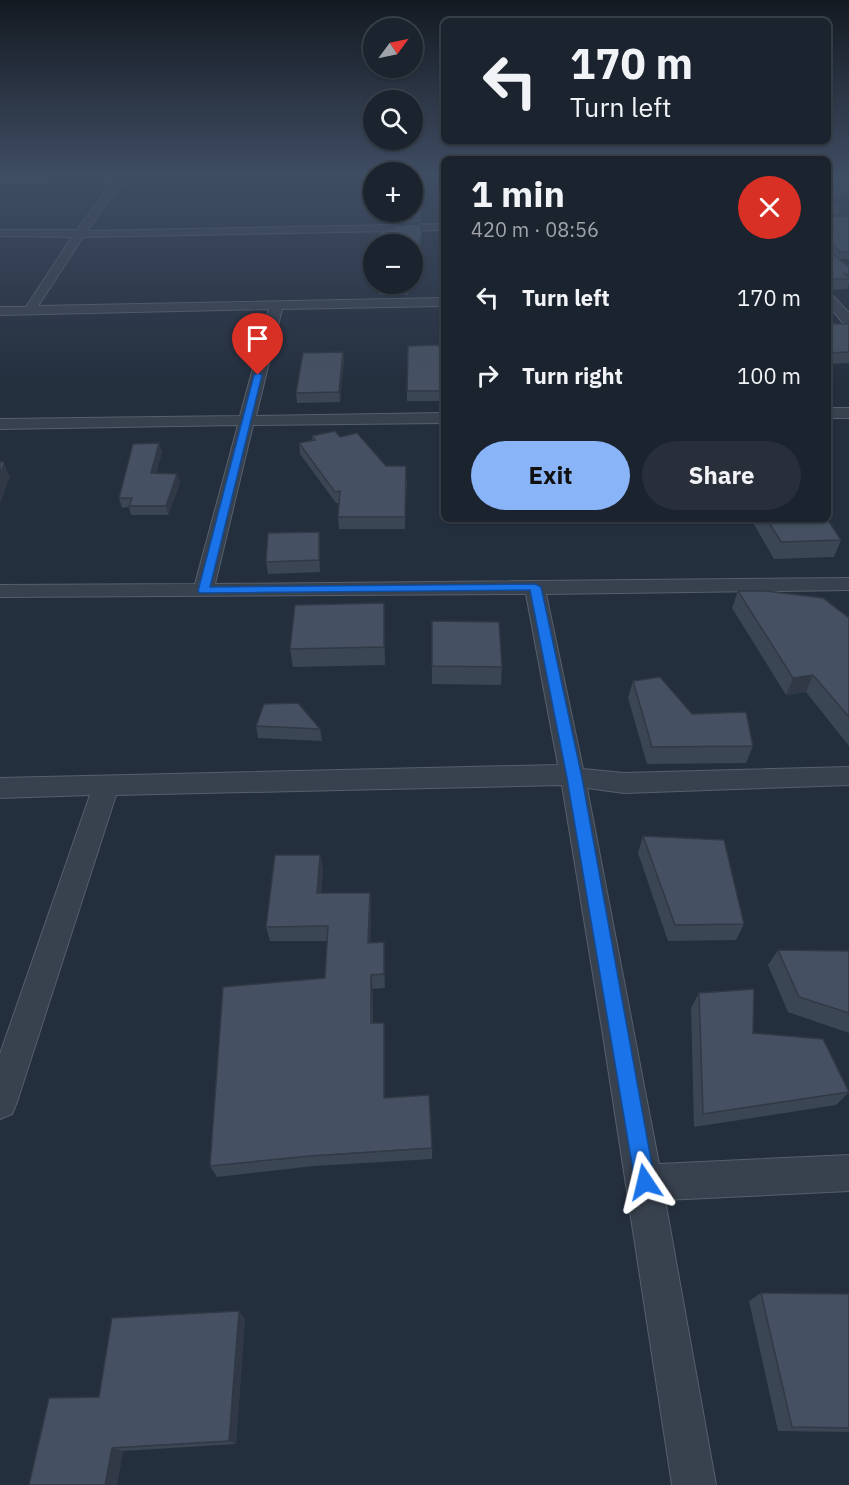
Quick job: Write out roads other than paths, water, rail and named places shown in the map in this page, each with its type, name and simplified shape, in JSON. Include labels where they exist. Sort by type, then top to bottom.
[{"type":"street","points":[[30,310],[73,243]]},
{"type":"street","points":[[831,297],[849,296]]},
{"type":"street","points":[[831,300],[849,321]]},
{"type":"street","points":[[0,311],[441,302]]},
{"type":"street","points":[[204,591],[276,306]]},
{"type":"street","points":[[831,413],[849,413]]},
{"type":"street","points":[[0,424],[441,418]]},
{"type":"street","points":[[0,591],[849,584]]},
{"type":"street","points":[[535,587],[574,778],[645,1182],[694,1485]]},
{"type":"street","points":[[0,788],[551,774],[624,783],[849,776]]},
{"type":"street","points":[[0,1102],[106,787]]},
{"type":"street","points":[[645,1182],[849,1173]]}]
